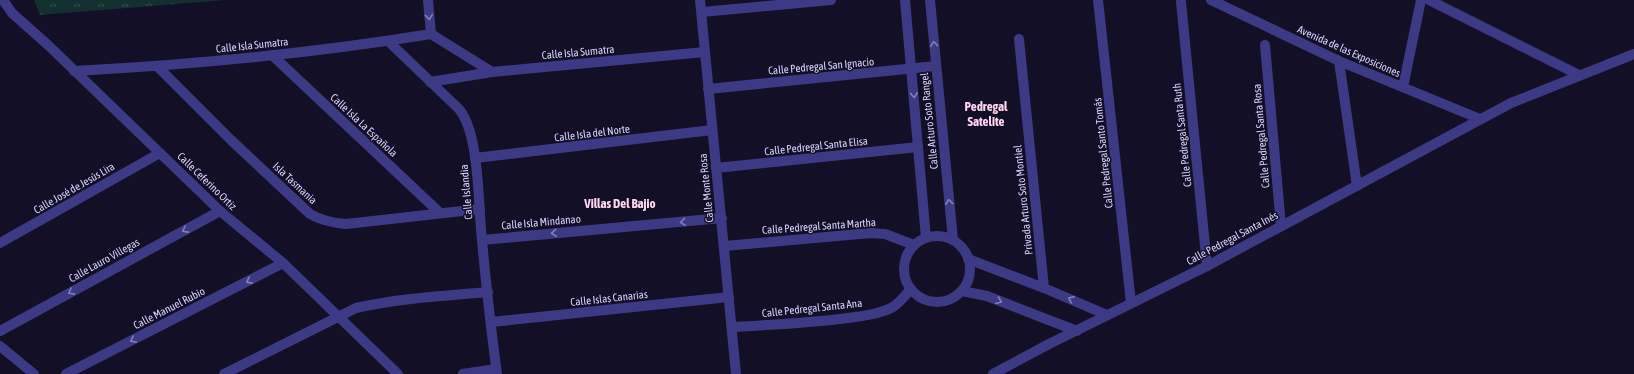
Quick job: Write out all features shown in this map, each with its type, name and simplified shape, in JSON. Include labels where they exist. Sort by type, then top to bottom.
[{"type":"street","name":"Calle Ceferino Ortiz","points":[[3,0],[12,12],[220,211],[283,263],[339,315],[398,374]]},
{"type":"street","points":[[428,0],[431,34],[492,72]]},
{"type":"street","name":"Calle Monte Rosa","points":[[700,0],[712,130],[725,246],[736,374]]},
{"type":"street","points":[[702,12],[831,0]]},
{"type":"street","name":"Calle Arturo Soto Rangel","points":[[905,0],[926,238]]},
{"type":"street","name":"Calle Arturo Soto Rangel","points":[[930,0],[953,240]]},
{"type":"street","name":"Calle Pedregal Santo Tomás","points":[[1098,0],[1131,303]]},
{"type":"street","name":"Avenida de las Exposiciones","points":[[1211,0],[1339,61],[1480,119]]},
{"type":"street","points":[[1402,87],[1421,0]]},
{"type":"street","points":[[1429,0],[1579,76]]},
{"type":"street","name":"Calle Pedregal Santa Ruth","points":[[1181,2],[1207,266]]},
{"type":"street","name":"Calle Isla Sumatra","points":[[74,71],[158,67],[388,41],[431,34]]},
{"type":"street","name":"Privada Arturo Soto Montiel","points":[[1019,39],[1044,288]]},
{"type":"street","name":"Calle Islandia","points":[[388,41],[464,114],[469,128],[475,158],[496,372]]},
{"type":"street","name":"Calle Pedregal Santa Rosa","points":[[1265,45],[1281,226]]},
{"type":"street","name":"Calle Isla Sumatra","points":[[430,82],[492,72],[705,52]]},
{"type":"street","name":"Calle Pedregal Santa Inés","points":[[993,374],[1049,344],[1207,266],[1511,103],[1634,54]]},
{"type":"street","name":"Calle Isla La Española","points":[[272,55],[440,213]]},
{"type":"street","points":[[1339,61],[1358,186]]},
{"type":"street","name":"Calle Pedregal San Ignacio","points":[[708,88],[936,66]]},
{"type":"street","name":"Isla Tasmania","points":[[158,67],[232,141],[310,214],[318,218],[335,223],[346,224],[480,209]]},
{"type":"street","name":"Calle Isla del Norte","points":[[475,158],[712,130]]},
{"type":"street","name":"Calle Pedregal Santa Elisa","points":[[716,168],[918,147]]},
{"type":"street","name":"Calle José de Jesús Lira","points":[[0,243],[160,153]]},
{"type":"street","name":"Calle Lauro Villegas","points":[[0,331],[220,211]]},
{"type":"street","name":"Calle Isla Mindanao","points":[[482,240],[722,218]]},
{"type":"street","name":"Calle Pedregal Santa Martha","points":[[725,246],[871,234],[885,234],[914,245]]},
{"type":"street","points":[[940,236],[953,240],[962,248],[968,259],[970,270],[968,281],[962,291],[952,299],[941,302],[930,302],[919,298],[910,290],[905,282],[903,272],[904,262],[908,253],[914,245],[926,238],[940,236]]},
{"type":"street","points":[[968,259],[1044,288],[1107,315]]},
{"type":"street","name":"Calle Manuel Rubio","points":[[66,374],[283,263]]},
{"type":"street","name":"Calle Pedregal Santa Ana","points":[[732,327],[864,316],[892,307],[901,301],[910,290]]},
{"type":"street","points":[[962,291],[987,296],[1077,331]]},
{"type":"street","points":[[224,374],[339,315],[356,308],[378,303],[488,292]]},
{"type":"street","name":"Calle Islas Canarias","points":[[492,322],[729,297]]},
{"type":"street","points":[[0,346],[34,374]]},
{"type":"street","points":[[463,374],[496,372]]},
{"type":"green space","points":[[34,0],[225,0],[40,15]]},
{"type":"district","name":"Pedregal Satelite","points":[[986,114]]},
{"type":"district","name":"Villas Del Bajio","points":[[620,203]]}]
